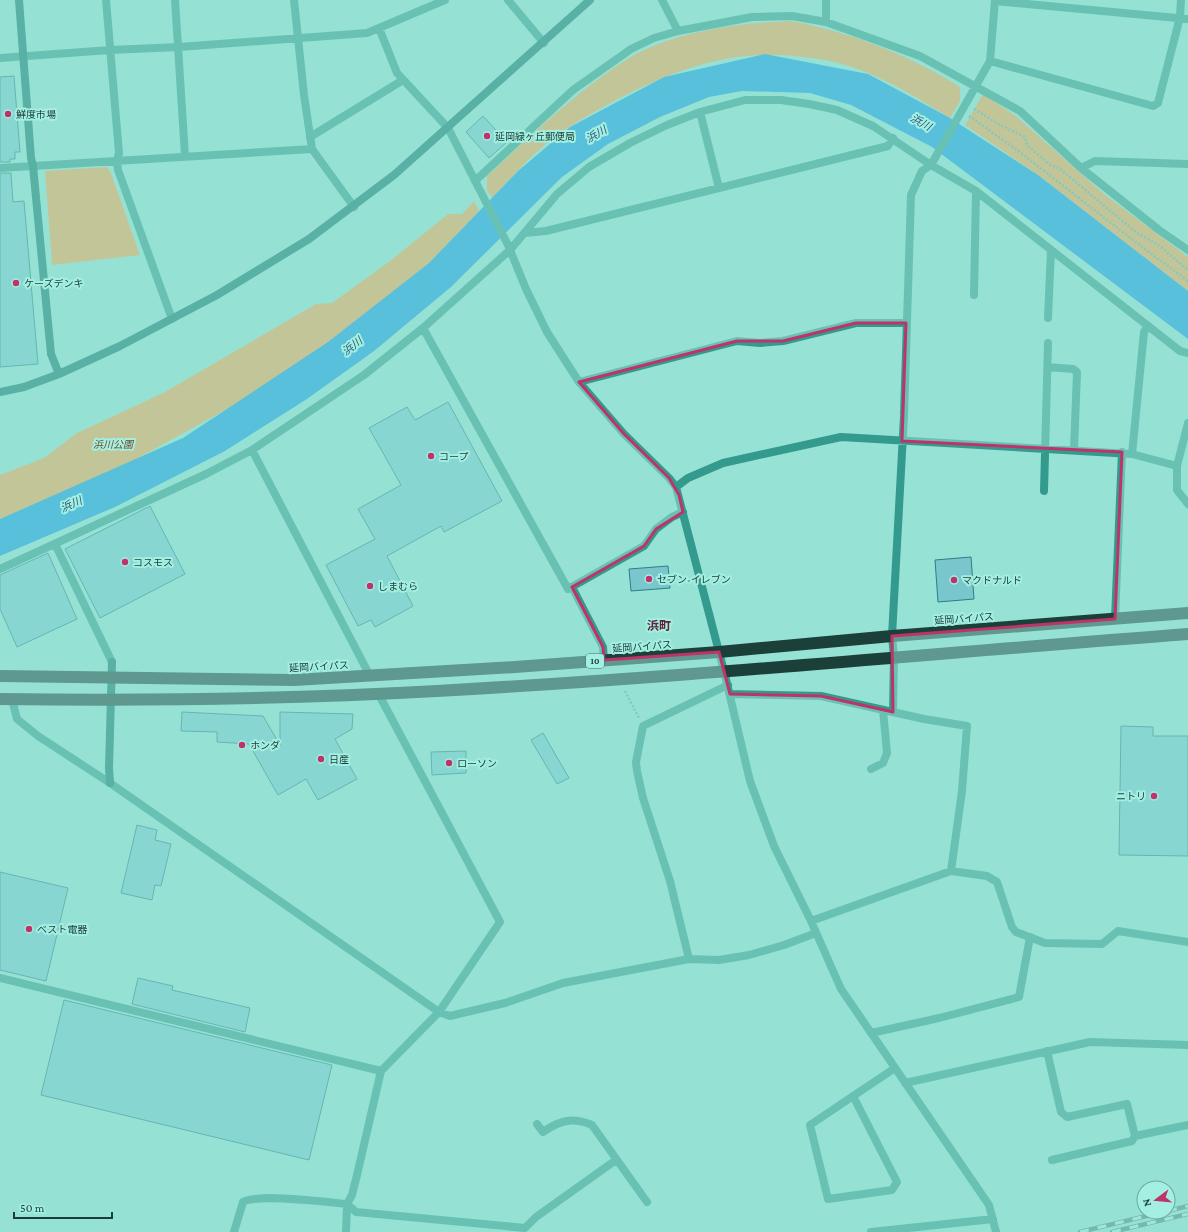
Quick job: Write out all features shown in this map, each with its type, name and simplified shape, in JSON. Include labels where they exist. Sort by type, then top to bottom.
[{"type":"highway","name":"延岡バイパス","points":[[0,676],[294,680],[370,676],[719,652],[892,636],[1188,613]]},
{"type":"highway","name":"10","points":[[6,699],[263,697],[435,691],[724,671],[1188,634]]},
{"type":"street","points":[[19,0],[31,158],[51,354],[59,374]]},
{"type":"street","points":[[106,0],[119,153],[117,160],[118,170],[172,319]]},
{"type":"street","points":[[175,0],[185,156]]},
{"type":"street","points":[[294,0],[312,149],[354,207]]},
{"type":"street","points":[[0,58],[367,33],[445,0]]},
{"type":"street","points":[[508,0],[544,43]]},
{"type":"street","points":[[0,392],[24,387],[59,374],[120,346],[217,295],[271,264],[354,207],[394,175],[544,43],[590,0]]},
{"type":"street","points":[[662,0],[678,31]]},
{"type":"street","points":[[826,0],[826,22]]},
{"type":"street","points":[[893,712],[894,657],[892,636],[904,416],[911,195],[922,171],[931,165],[967,104],[990,61],[995,0],[1184,18]]},
{"type":"street","points":[[990,61],[1152,106],[1158,103],[1184,18],[1181,0]]},
{"type":"street","points":[[475,181],[573,90],[631,49],[654,38],[678,31],[752,18],[792,16],[826,22],[920,56],[1020,111],[1081,168],[1159,230],[1188,250]]},
{"type":"street","points":[[379,28],[397,73],[448,128],[509,248],[526,289],[547,332],[579,382],[624,434],[669,478],[676,487],[728,685],[750,781],[774,846],[811,921],[841,989],[989,1205],[996,1232]]},
{"type":"street","points":[[310,137],[403,80]]},
{"type":"street","points":[[0,569],[206,474],[252,450],[364,375],[423,328],[525,233],[557,194],[589,167],[630,143],[667,125],[700,112],[745,100],[780,100],[837,110],[873,126],[893,138],[931,165],[976,191],[1180,351],[1188,353]]},
{"type":"street","points":[[700,112],[719,188]]},
{"type":"street","points":[[525,233],[546,231],[888,146],[893,138]]},
{"type":"street","points":[[0,168],[312,149]]},
{"type":"street","points":[[1081,168],[1095,162],[1188,164]]},
{"type":"street","points":[[974,295],[976,191]]},
{"type":"street","points":[[1048,318],[1051,250]]},
{"type":"street","points":[[579,382],[737,341],[760,343],[782,341],[856,323],[906,324]]},
{"type":"street","points":[[1132,454],[1144,332],[1148,326]]},
{"type":"street","points":[[423,328],[568,590],[644,546],[656,529],[672,517],[683,512]]},
{"type":"street","points":[[1044,491],[1048,342]]},
{"type":"street","points":[[1048,368],[1073,369],[1076,372],[1074,450]]},
{"type":"street","points":[[1188,423],[1177,466],[1177,490],[1188,504]]},
{"type":"street","points":[[676,487],[688,478],[723,463],[841,437],[1122,452],[1177,466]]},
{"type":"street","points":[[252,450],[370,676]]},
{"type":"street","points":[[1115,619],[1122,452]]},
{"type":"street","points":[[55,544],[112,662],[109,768],[110,784]]},
{"type":"street","points":[[572,587],[603,647],[604,660]]},
{"type":"street","points":[[689,959],[670,881],[643,798],[636,762],[643,726],[728,685]]},
{"type":"street","points":[[346,1232],[347,1204],[352,1194],[357,1175],[381,1071],[439,1012],[500,922],[378,693]]},
{"type":"street","points":[[730,694],[821,696],[924,719],[966,726],[962,791],[951,871]]},
{"type":"street","points":[[6,699],[17,719],[38,736],[110,784],[439,1012],[450,1016],[505,1004],[563,984],[689,959],[719,960],[749,956],[816,933]]},
{"type":"street","points":[[871,769],[883,763],[887,753],[883,710]]},
{"type":"street","points":[[811,921],[951,871],[987,876],[997,882],[1012,927],[1016,932],[1045,943],[1102,944],[1118,931],[1188,942]]},
{"type":"street","points":[[871,1033],[940,1018],[1019,997],[1030,937]]},
{"type":"street","points":[[0,978],[381,1071]]},
{"type":"street","points":[[905,1083],[1090,1042],[1188,1045]]},
{"type":"street","points":[[1048,1051],[1061,1112],[1067,1117],[1127,1104],[1135,1136]]},
{"type":"street","points":[[853,1096],[897,1182],[892,1190],[828,1199],[810,1125],[853,1096],[895,1068]]},
{"type":"street","points":[[537,1124],[543,1132],[557,1123],[568,1121],[580,1120],[592,1125],[647,1202]]},
{"type":"street","points":[[1052,1160],[1132,1141],[1135,1136],[1188,1124]]},
{"type":"street","points":[[234,1232],[244,1202],[248,1199],[277,1199],[347,1204],[356,1212],[525,1228],[536,1217],[616,1160]]},
{"type":"street","points":[[871,1232],[993,1219]]},
{"type":"path","points":[[967,104],[1000,125],[1025,136],[1027,145],[1050,165],[1059,168],[1137,233],[1157,244],[1188,270]]},
{"type":"path","points":[[961,113],[1017,150],[1188,281]]},
{"type":"path","points":[[618,678],[643,726]]},
{"type":"highlighted area","points":[[856,323],[906,323],[902,441],[1122,452],[1115,619],[892,636],[893,712],[821,696],[730,694],[719,652],[604,660],[603,647],[572,587],[644,546],[656,529],[683,512],[679,495],[669,478],[624,434],[579,382],[737,341],[783,341]]},
{"type":"green space","points":[[791,21],[834,31],[900,55],[960,87],[960,101],[950,118],[890,83],[858,69],[841,64],[794,56],[766,55],[739,57],[687,69],[636,90],[588,115],[555,137],[538,151],[492,198],[487,190],[487,176],[588,87],[633,56],[667,41],[702,31],[737,25]]},
{"type":"green space","points":[[983,94],[1016,116],[1104,194],[1188,257],[1188,291],[1038,175],[965,125]]},
{"type":"green space","points":[[107,167],[111,173],[140,255],[52,265],[45,171]]},
{"type":"green space","name":"浜川公園","points":[[474,201],[479,211],[429,263],[348,329],[274,380],[229,408],[127,464],[0,519],[0,475],[44,458],[77,433],[163,393],[316,304],[332,303],[390,261],[448,214],[462,214]]},
{"type":"water","name":"浜川","points":[[765,54],[868,74],[950,118],[1038,175],[1188,291],[1188,339],[932,147],[851,105],[810,93],[742,91],[709,97],[660,117],[608,144],[562,177],[451,287],[374,351],[307,399],[225,451],[115,507],[0,556],[0,519],[183,438],[328,342],[429,263],[518,171],[570,127],[664,77]]},
{"type":"building","name":"鮮度市場","points":[[14,76],[20,152],[15,152],[15,159],[10,159],[10,162],[0,162],[0,77]]},
{"type":"building","points":[[483,116],[507,142],[489,158],[466,132]]},
{"type":"building","name":"ケーズデンキ","points":[[0,173],[11,173],[13,202],[24,201],[38,364],[0,367]]},
{"type":"building","name":"コープ","points":[[448,402],[502,501],[444,532],[441,526],[387,556],[413,606],[375,627],[371,620],[358,626],[326,565],[375,539],[358,509],[401,485],[369,428],[407,407],[415,420]]},
{"type":"building","name":"コスモス","points":[[150,506],[185,574],[100,618],[65,549]]},
{"type":"building","points":[[48,553],[77,619],[17,647],[0,609],[0,575]]},
{"type":"building","name":"マクドナルド","points":[[971,557],[974,599],[938,602],[935,560]]},
{"type":"building","name":"セブン-イレブン","points":[[668,566],[670,588],[631,591],[629,569]]},
{"type":"building","points":[[182,712],[263,716],[280,745],[280,712],[353,714],[352,729],[335,739],[357,779],[318,800],[306,779],[278,795],[249,744],[217,742],[217,732],[181,731]]},
{"type":"building","name":"ニトリ","points":[[1121,726],[1153,727],[1153,736],[1188,736],[1188,856],[1119,855]]},
{"type":"building","points":[[543,733],[569,778],[557,784],[531,740]]},
{"type":"building","name":"ローソン","points":[[466,751],[466,773],[432,775],[431,752]]},
{"type":"building","points":[[137,825],[157,830],[155,840],[171,844],[161,886],[155,885],[152,900],[121,893]]},
{"type":"building","name":"ベスト電器","points":[[0,872],[68,888],[46,981],[0,970]]},
{"type":"building","points":[[138,978],[173,986],[172,990],[250,1008],[245,1032],[132,1004]]},
{"type":"building","points":[[64,1000],[332,1065],[309,1160],[41,1095]]},
{"type":"railway","points":[[1176,1209],[1188,1206]]},
{"type":"railway","points":[[1112,1232],[1188,1214]]},
{"type":"railway","points":[[1080,1232],[1136,1219]]},
{"type":"place","name":"鮮度市場","points":[[8,114]]},
{"type":"place","name":"延岡緑ヶ丘郵便局","points":[[487,136]]},
{"type":"place","name":"ケーズデンキ","points":[[16,283]]},
{"type":"place","name":"コープ","points":[[431,456]]},
{"type":"place","name":"コスモス","points":[[125,562]]},
{"type":"place","name":"セブン-イレブン","points":[[649,579]]},
{"type":"place","name":"マクドナルド","points":[[954,580]]},
{"type":"place","name":"しまむら","points":[[370,586]]},
{"type":"place","name":"ホンダ","points":[[242,745]]},
{"type":"place","name":"日産","points":[[321,759]]},
{"type":"place","name":"ローソン","points":[[449,763]]},
{"type":"place","name":"ニトリ","points":[[1154,796]]},
{"type":"place","name":"ベスト電器","points":[[29,929]]},
{"type":"district","name":"浜町","points":[[659,626]]}]
